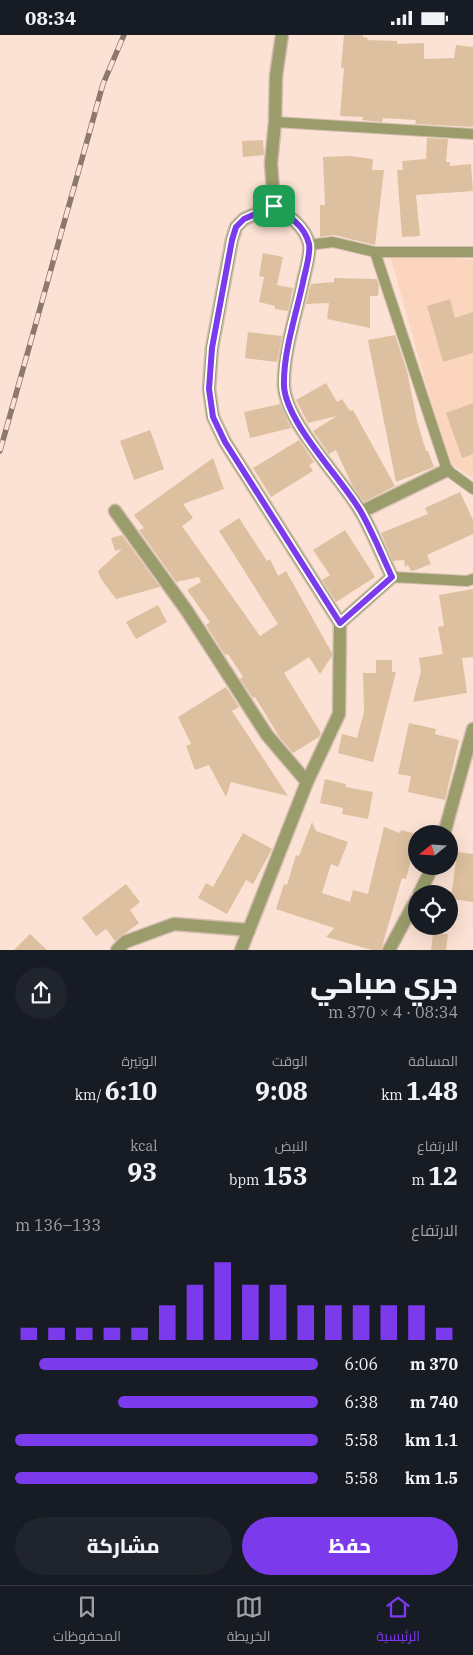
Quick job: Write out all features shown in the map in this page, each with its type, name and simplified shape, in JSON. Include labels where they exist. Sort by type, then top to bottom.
[{"type":"street","points":[[274,206],[271,163],[275,121],[276,76],[282,35]]},
{"type":"street","points":[[274,206],[293,219],[309,245],[306,268],[285,363],[284,388],[289,404],[296,421],[361,512],[392,577],[340,623]]},
{"type":"street","points":[[241,950],[307,782],[339,715],[340,623],[225,442],[213,417],[209,389],[212,348],[236,227],[244,219],[274,206]]},
{"type":"street","points":[[361,512],[447,470]]},
{"type":"street","points":[[115,511],[188,611],[268,735],[307,782]]},
{"type":"street","points":[[446,825],[473,729]]},
{"type":"street","points":[[389,950],[408,915]]},
{"type":"street","points":[[117,950],[126,942],[174,924],[249,930]]},
{"type":"lane","points":[[275,121],[473,134]]},
{"type":"lane","points":[[309,245],[333,242],[375,251],[473,252]]},
{"type":"lane","points":[[375,251],[447,470],[473,489]]},
{"type":"lane","points":[[392,577],[467,581],[473,579]]},
{"type":"shaded area","points":[[388,248],[473,260],[473,478],[448,462]]},
{"type":"building","points":[[344,35],[363,35],[363,37],[368,38],[367,40],[397,41],[397,44],[424,43],[424,59],[454,58],[456,45],[473,47],[473,127],[415,124],[416,120],[383,118],[382,122],[362,120],[363,117],[340,116],[344,68],[341,68]]},
{"type":"building","points":[[427,138],[448,139],[446,162],[450,162],[450,166],[471,164],[473,191],[416,195],[420,236],[402,237],[397,170],[403,170],[402,161],[426,159]]},
{"type":"building","points":[[263,140],[264,155],[243,157],[242,141]]},
{"type":"building","points":[[350,156],[373,159],[372,170],[384,170],[375,245],[334,235],[320,237],[320,205],[325,205],[323,157]]},
{"type":"building","points":[[263,253],[283,257],[277,285],[293,288],[288,311],[275,309],[275,306],[259,302],[264,277],[259,276]]},
{"type":"building","points":[[334,278],[377,279],[379,285],[378,296],[370,296],[370,328],[327,319],[329,303],[306,304],[311,284],[334,282]]},
{"type":"building","points":[[450,299],[455,318],[473,312],[473,353],[443,362],[427,306]]},
{"type":"building","points":[[248,332],[282,336],[277,362],[245,358]]},
{"type":"building","points":[[395,335],[407,371],[417,421],[426,451],[428,451],[434,467],[396,482],[368,340]]},
{"type":"building","points":[[326,383],[337,402],[342,399],[350,411],[353,410],[395,486],[364,502],[352,485],[336,450],[329,454],[313,431],[337,416],[308,423],[296,400]]},
{"type":"building","points":[[473,403],[473,454],[462,458],[446,413]]},
{"type":"building","points":[[280,404],[291,428],[250,438],[244,412]]},
{"type":"building","points":[[150,430],[164,469],[134,480],[120,441]]},
{"type":"building","points":[[299,440],[314,462],[309,465],[313,471],[271,497],[253,468]]},
{"type":"building","points":[[213,458],[224,489],[183,504],[193,518],[182,526],[260,636],[278,624],[219,531],[239,518],[267,561],[270,559],[278,576],[286,571],[332,653],[320,674],[309,657],[284,673],[321,733],[319,737],[293,753],[280,738],[255,697],[253,698],[240,679],[243,677],[228,654],[225,655],[206,625],[210,622],[187,590],[201,582],[199,577],[180,580],[177,583],[139,530],[144,528],[134,515]]},
{"type":"building","points":[[460,492],[473,520],[473,534],[427,555],[431,564],[413,571],[411,571],[408,565],[405,567],[404,560],[393,561],[381,533],[428,514],[425,508]]},
{"type":"building","points":[[345,530],[375,577],[336,602],[322,580],[330,575],[313,550]]},
{"type":"building","points":[[122,535],[160,587],[116,599],[101,579],[98,571],[122,549],[115,551],[111,538]]},
{"type":"building","points":[[473,589],[473,657],[462,658],[467,693],[413,702],[421,671],[419,658],[443,654],[438,627],[444,626],[439,595]]},
{"type":"building","points":[[158,605],[167,622],[136,639],[126,622]]},
{"type":"building","points":[[376,660],[392,660],[392,672],[396,672],[373,762],[338,753],[342,734],[357,738],[364,712],[363,673],[376,673]]},
{"type":"building","points":[[226,687],[239,707],[232,711],[288,796],[231,782],[226,797],[209,765],[195,770],[186,746],[191,744],[178,717]]},
{"type":"building","points":[[409,723],[436,729],[435,734],[459,740],[445,800],[408,792],[411,776],[398,774]]},
{"type":"building","points":[[325,779],[346,784],[346,787],[373,792],[368,819],[342,814],[343,808],[320,803]]},
{"type":"building","points":[[312,822],[316,831],[348,842],[338,867],[331,864],[322,893],[350,902],[353,890],[368,894],[384,827],[400,833],[401,830],[408,832],[408,871],[406,879],[402,878],[381,950],[372,950],[326,937],[334,928],[276,909],[284,884],[287,885],[296,855],[299,856]]},
{"type":"building","points":[[243,833],[272,849],[253,884],[246,880],[227,914],[198,898],[206,883],[213,887]]},
{"type":"building","points":[[458,852],[473,854],[473,902],[458,900],[458,885],[453,885],[454,875],[458,875]]},
{"type":"building","points":[[126,884],[140,902],[130,910],[139,923],[115,941],[106,929],[96,936],[82,918]]},
{"type":"building","points":[[30,934],[47,950],[14,950]]},
{"type":"building","points":[[433,935],[448,935],[446,950],[431,950]]},
{"type":"railway","points":[[0,451],[103,84],[124,35]]},
{"type":"route","points":[[274,206],[293,219],[309,245],[306,268],[285,363],[284,388],[289,404],[296,421],[361,512],[392,577],[340,623],[225,442],[213,417],[209,389],[212,348],[232,240],[236,227],[244,219],[274,206]]}]
